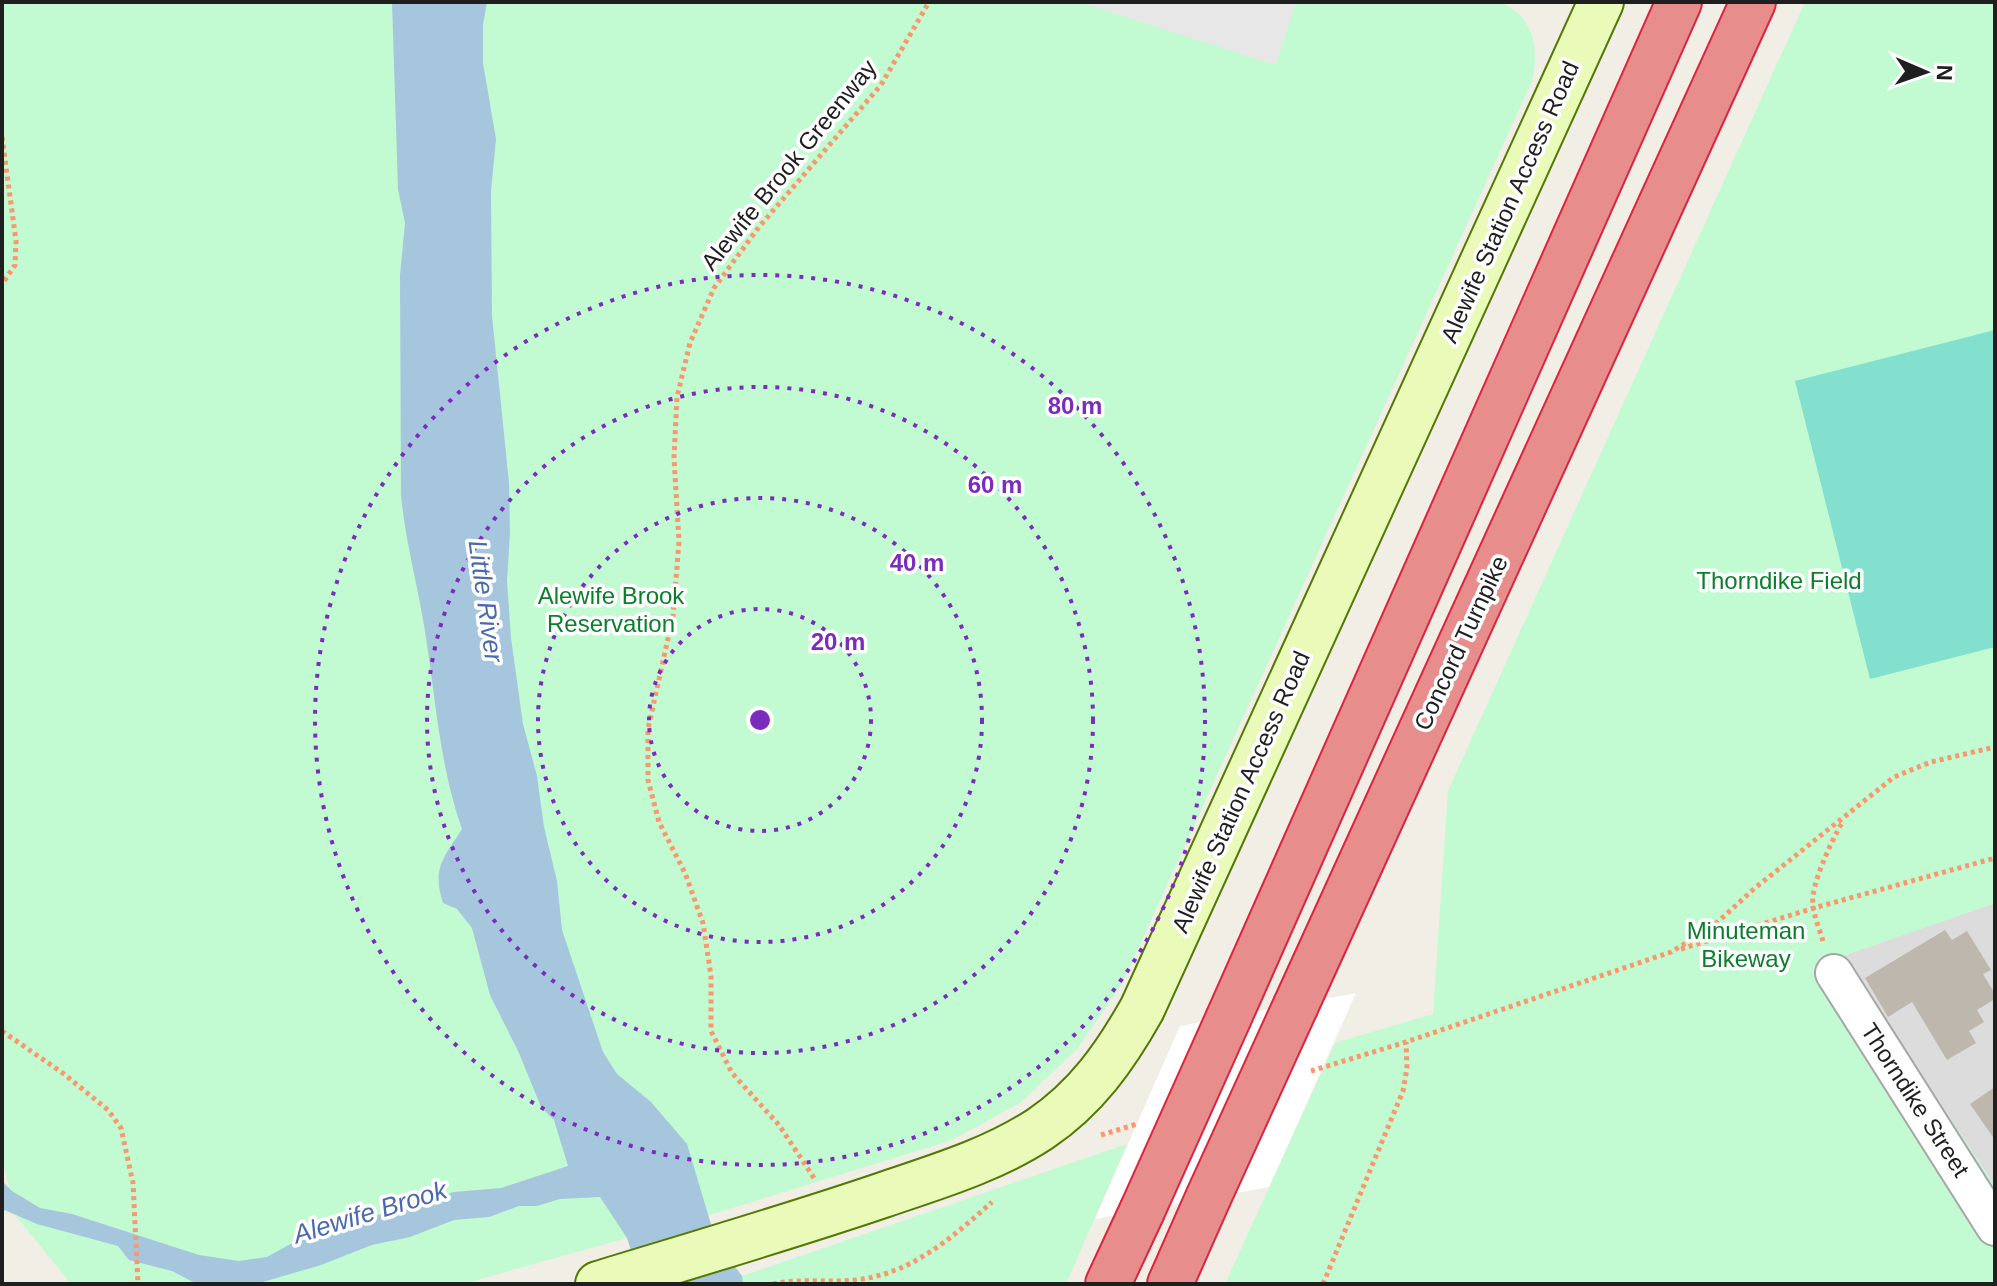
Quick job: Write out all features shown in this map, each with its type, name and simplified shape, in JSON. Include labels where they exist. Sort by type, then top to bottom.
[{"type":"highway","points":[[1108,1284],[1679,2]]},
{"type":"highway","name":"Concord Turnpike","points":[[1170,1284],[1753,2]]},
{"type":"main road","name":"Alewife Station Access Road","points":[[607,1281],[836,1211],[983,1159],[1040,1129],[1082,1093],[1116,1055],[1142,1009],[1601,2]]},
{"type":"street","name":"Thorndike Street","points":[[1834,973],[1995,1227]]},
{"type":"path","name":"Alewife Brook Greenway","points":[[836,1211],[779,1125],[732,1073],[711,1031],[711,976],[703,923],[685,873],[659,822],[648,780],[648,729],[673,616],[679,542],[674,458],[677,397],[690,343],[714,288],[759,227],[881,85],[929,2]]},
{"type":"path","points":[[2,137],[16,241],[15,265],[2,284]]},
{"type":"path","points":[[1671,952],[1711,928],[1755,888],[1894,777],[1911,769],[1995,747]]},
{"type":"path","points":[[1814,908],[1813,892],[1844,818]]},
{"type":"path","points":[[1323,1284],[1406,1080],[1406,1042],[1671,952],[1814,908],[1995,858]]},
{"type":"path","points":[[2,1031],[64,1074],[108,1110],[121,1128],[133,1183],[138,1284]]},
{"type":"path","points":[[773,1284],[855,1280],[896,1270],[951,1239],[995,1199]]},
{"type":"shaded area","points":[[1079,2],[1296,2],[1276,65]]},
{"type":"shaded area","points":[[1995,330],[1995,647],[1870,679],[1795,381]]},
{"type":"shaded area","points":[[1995,903],[1995,1186],[1842,956]]},
{"type":"green space","name":"Alewife Brook Reservation","points":[[2,2],[1499,2],[1520,15],[1526,24],[1535,57],[1532,81],[1122,984],[1077,1049],[1020,1103],[952,1140],[723,1211],[463,1284],[71,1284],[17,1217],[2,1158]]},
{"type":"green space","points":[[1805,2],[1995,2],[1995,903],[1843,956],[1995,1186],[1995,1284],[1225,1284],[1335,1043],[1433,1014],[1448,791]]},
{"type":"green space","points":[[1127,1144],[1066,1284],[716,1284],[742,1276]]},
{"type":"water","name":"Little River","points":[[392,2],[487,2],[483,25],[483,63],[496,139],[491,191],[492,316],[509,483],[507,581],[511,638],[523,724],[537,776],[544,827],[557,881],[562,930],[603,1052],[617,1074],[651,1102],[687,1144],[716,1241],[742,1276],[743,1284],[642,1284],[627,1238],[600,1197],[560,1199],[537,1206],[519,1206],[489,1217],[454,1220],[410,1237],[372,1245],[321,1265],[256,1284],[195,1283],[172,1271],[129,1260],[118,1246],[37,1224],[2,1209],[2,1181],[40,1208],[72,1214],[199,1255],[239,1261],[267,1257],[296,1241],[454,1192],[501,1188],[568,1166],[554,1120],[541,1107],[490,995],[472,928],[457,909],[443,903],[440,891],[441,864],[462,829],[444,758],[401,494],[400,275],[405,223],[398,189]]},
{"type":"pier","points":[[1356,993],[1269,1187],[1095,1219],[1180,1026]]},
{"type":"building","points":[[1945,930],[1952,940],[1967,931],[1991,970],[1983,974],[1995,994],[1995,999],[1977,1010],[1984,1022],[1969,1031],[1976,1043],[1947,1060],[1912,1002],[1888,1017],[1865,978]]},
{"type":"building","points":[[1995,1087],[1995,1140],[1970,1104]]},
{"type":"park label","name":"Thorndike Field","points":[[1779,581]]},
{"type":"park label","name":"Minuteman Bikeway","points":[[1746,945]]},
{"type":"water label","name":"Alewife Brook","points":[[370,1212]]}]
